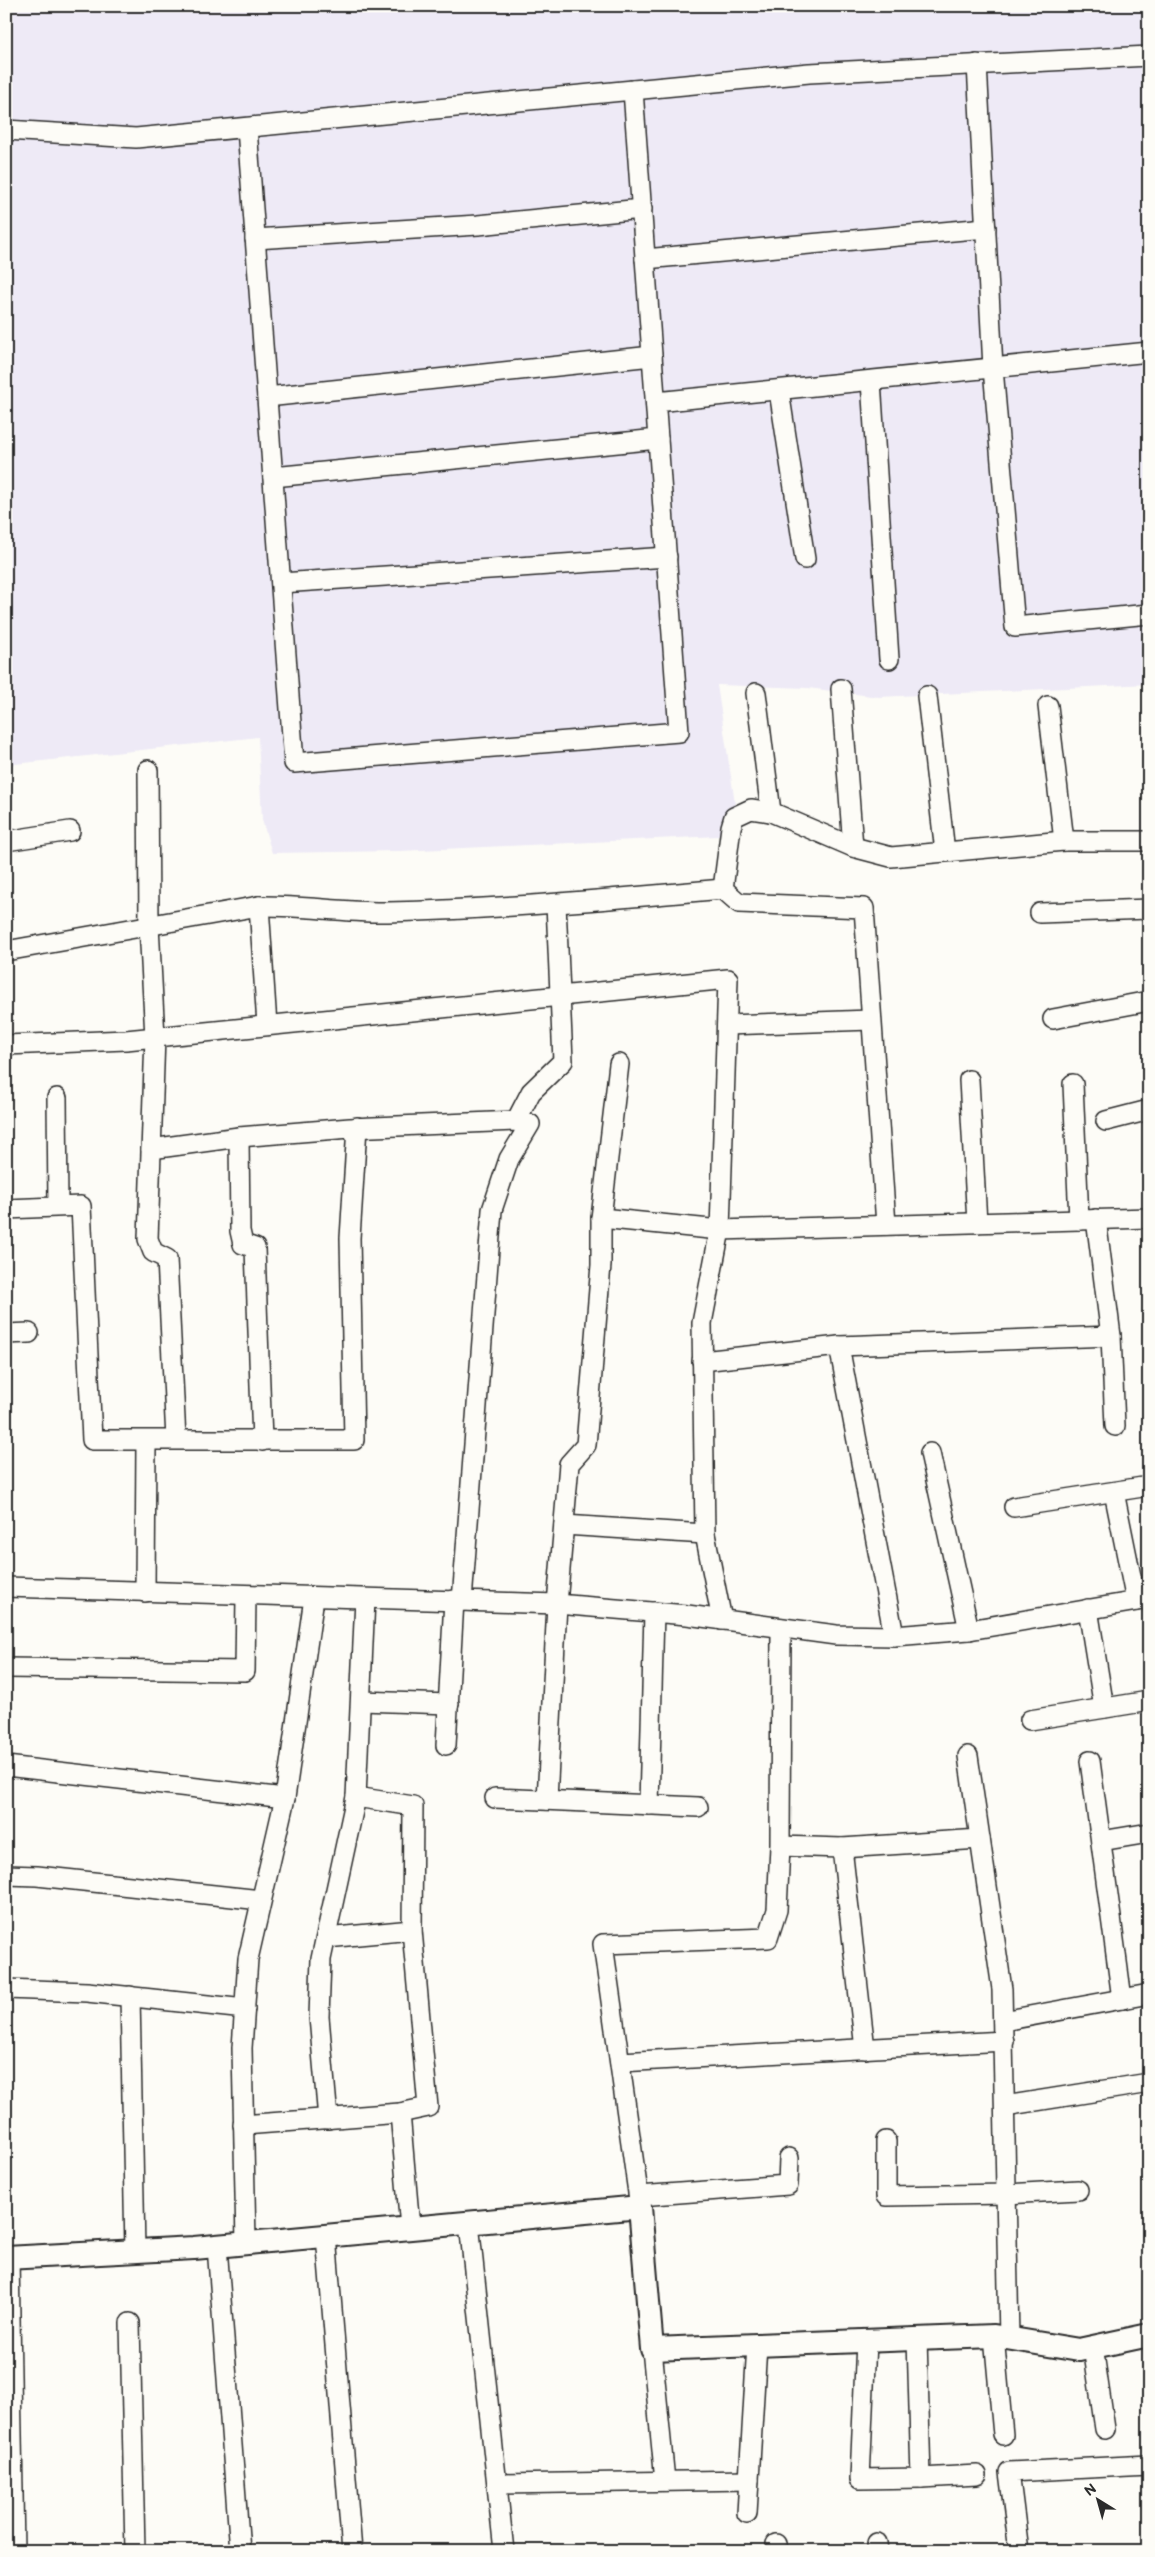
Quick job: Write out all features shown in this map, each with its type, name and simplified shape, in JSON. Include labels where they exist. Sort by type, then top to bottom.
[{"type":"street","points":[[6,130],[136,138],[809,73],[1149,56]]},
{"type":"street","points":[[977,64],[993,368],[1015,627],[1149,614]]},
{"type":"street","points":[[247,128],[294,763],[679,732],[633,90]]},
{"type":"street","points":[[255,239],[478,225],[642,209]]},
{"type":"street","points":[[645,259],[986,228]]},
{"type":"street","points":[[656,402],[1149,352]]},
{"type":"street","points":[[267,396],[652,356]]},
{"type":"street","points":[[871,381],[889,659]]},
{"type":"street","points":[[779,390],[805,559]]},
{"type":"street","points":[[273,477],[658,439]]},
{"type":"street","points":[[281,583],[667,557]]},
{"type":"street","points":[[841,689],[853,846]]},
{"type":"street","points":[[756,693],[771,812]]},
{"type":"street","points":[[927,696],[945,852]]},
{"type":"street","points":[[1048,706],[1064,840]]},
{"type":"street","points":[[148,770],[149,926],[155,1037],[148,1239],[153,1252],[167,1259],[176,1440]]},
{"type":"street","points":[[723,889],[734,817],[751,809],[771,812],[853,846],[891,857],[1064,840],[1149,841]]},
{"type":"street","points":[[6,841],[70,831]]},
{"type":"street","points":[[6,951],[259,906],[286,905],[386,912],[556,904],[723,889],[739,903],[864,908],[886,1225]]},
{"type":"street","points":[[516,1121],[531,1092],[563,1061],[556,904]]},
{"type":"street","points":[[259,906],[267,1025]]},
{"type":"street","points":[[1040,913],[1149,909]]},
{"type":"street","points":[[6,1045],[155,1037],[728,979],[720,1230],[702,1324],[705,1534],[722,1620]]},
{"type":"street","points":[[1053,1018],[1149,1001]]},
{"type":"street","points":[[727,1025],[872,1020]]},
{"type":"street","points":[[548,1800],[556,1604],[569,1464],[586,1445],[601,1265],[601,1218],[619,1064]]},
{"type":"street","points":[[969,1080],[977,1223]]},
{"type":"street","points":[[1073,1084],[1088,1219],[1111,1336],[1115,1426]]},
{"type":"street","points":[[57,1098],[58,1206]]},
{"type":"street","points":[[1106,1121],[1149,1110]]},
{"type":"street","points":[[151,1149],[239,1137],[357,1127],[516,1121],[530,1124],[509,1159],[492,1210],[446,1745]]},
{"type":"street","points":[[6,1209],[81,1206],[92,1440],[354,1440],[350,1238],[357,1127]]},
{"type":"street","points":[[239,1137],[240,1231],[243,1244],[255,1248],[262,1441]]},
{"type":"street","points":[[601,1218],[720,1230],[1149,1218]]},
{"type":"street","points":[[6,1334],[29,1333]]},
{"type":"street","points":[[702,1360],[839,1346],[1111,1336]]},
{"type":"street","points":[[839,1346],[894,1636]]},
{"type":"street","points":[[145,1592],[146,1441]]},
{"type":"street","points":[[930,1452],[969,1630]]},
{"type":"street","points":[[1014,1507],[1149,1486]]},
{"type":"street","points":[[6,1587],[246,1596],[556,1604],[654,1612],[836,1635],[894,1636],[969,1630],[1142,1600],[1114,1492]]},
{"type":"street","points":[[564,1525],[705,1534]]},
{"type":"street","points":[[6,1668],[245,1671],[246,1596]]},
{"type":"street","points":[[246,2243],[242,2048],[248,1959],[285,1798],[314,1598]]},
{"type":"street","points":[[328,2119],[319,2017],[321,1958],[356,1797],[365,1599]]},
{"type":"street","points":[[1088,1609],[1104,1708]]},
{"type":"street","points":[[648,1804],[654,1612]]},
{"type":"street","points":[[665,2481],[639,2202],[604,1944],[768,1938],[777,1910],[780,1846],[781,1628]]},
{"type":"street","points":[[361,1701],[449,1704]]},
{"type":"street","points":[[1030,1720],[1149,1701]]},
{"type":"street","points":[[968,1756],[1002,1989],[1007,2194],[1002,2337],[1003,2435]]},
{"type":"street","points":[[1090,1761],[1122,1999]]},
{"type":"street","points":[[6,1766],[285,1798]]},
{"type":"street","points":[[243,2125],[400,2113],[428,2107],[412,1930],[413,1806],[356,1797]]},
{"type":"street","points":[[495,1798],[698,1807]]},
{"type":"street","points":[[1101,1841],[1149,1833]]},
{"type":"street","points":[[780,1846],[842,1848],[980,1839]]},
{"type":"street","points":[[842,1848],[865,2049]]},
{"type":"street","points":[[6,1876],[74,1879],[261,1900]]},
{"type":"street","points":[[326,1938],[412,1930]]},
{"type":"street","points":[[6,1989],[87,1992],[245,2009]]},
{"type":"street","points":[[1003,2021],[1149,1994]]},
{"type":"street","points":[[130,1996],[135,2251]]},
{"type":"street","points":[[620,2062],[1004,2041]]},
{"type":"street","points":[[1005,2106],[1149,2083]]},
{"type":"street","points":[[400,2113],[410,2228]]},
{"type":"street","points":[[886,2141],[886,2196],[1007,2194],[1078,2190]]},
{"type":"street","points":[[14,2551],[8,2258],[217,2246],[469,2223],[788,2185],[789,2158]]},
{"type":"street","points":[[469,2223],[504,2551]]},
{"type":"street","points":[[326,2236],[352,2551]]},
{"type":"street","points":[[217,2246],[240,2551]]},
{"type":"street","points":[[130,2323],[135,2551]]},
{"type":"street","points":[[652,2349],[1002,2337],[1079,2350],[1149,2335]]},
{"type":"street","points":[[917,2339],[921,2478]]},
{"type":"street","points":[[866,2341],[860,2479],[977,2475]]},
{"type":"street","points":[[747,2513],[756,2345]]},
{"type":"street","points":[[1093,2347],[1105,2428]]},
{"type":"street","points":[[1019,2551],[1009,2472],[1149,2466]]},
{"type":"street","points":[[497,2484],[749,2480]]},
{"type":"shaded area","points":[[6,6],[1149,6],[1149,684],[879,697],[808,688],[717,685],[735,803],[719,836],[400,851],[272,853],[262,820],[258,737],[6,765]]}]
